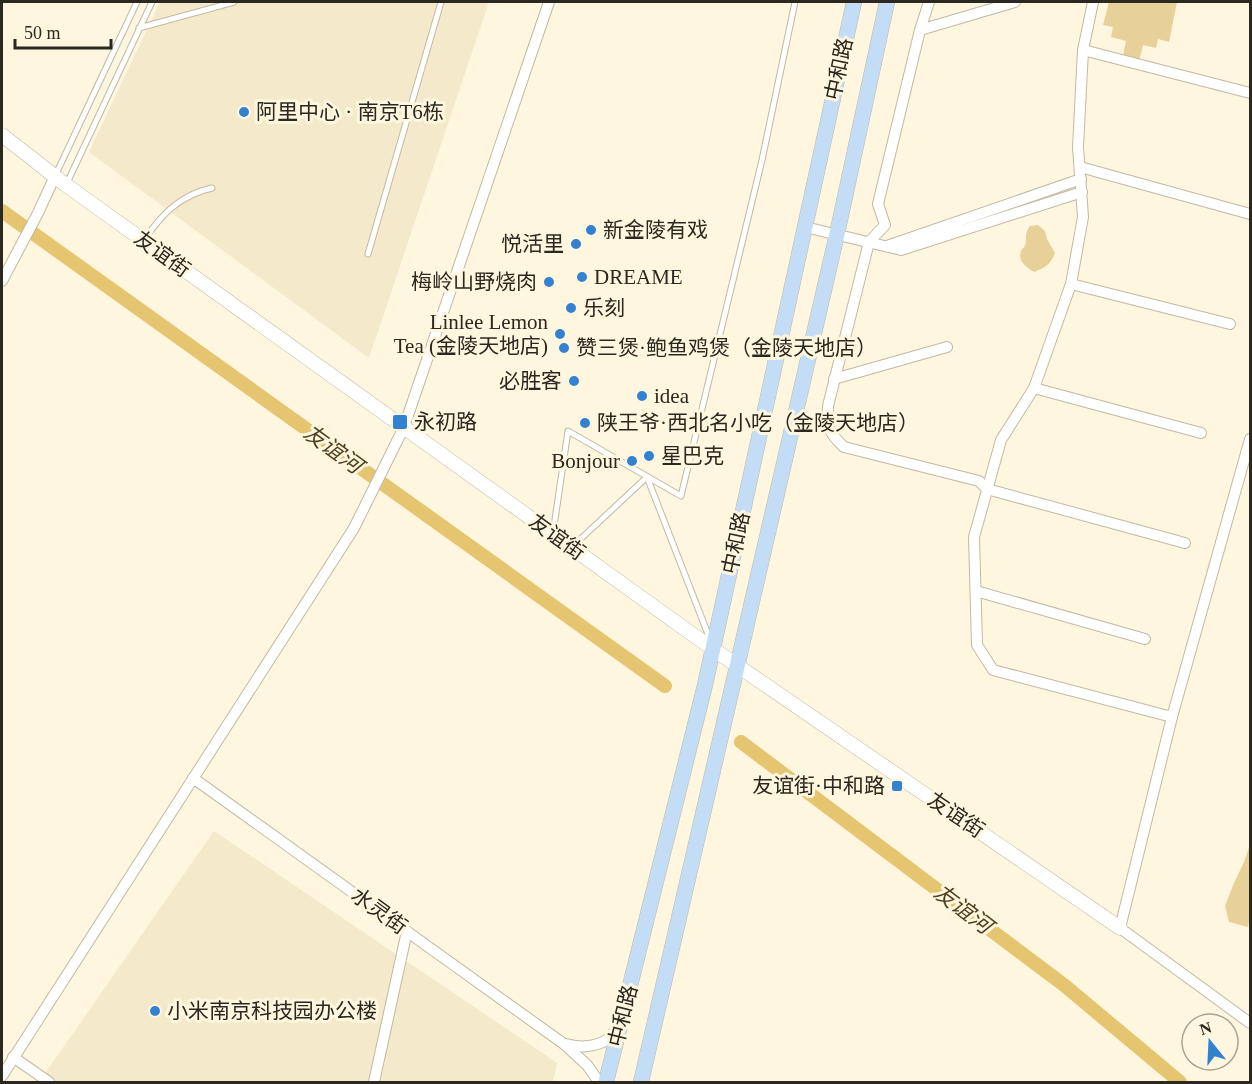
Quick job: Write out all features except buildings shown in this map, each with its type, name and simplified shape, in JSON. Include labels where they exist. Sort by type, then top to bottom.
[{"type":"main road","name":"中和路","points":[[606,1083],[713,649],[854,2]]},
{"type":"main road","name":"中和路","points":[[641,1083],[837,234],[887,2]]},
{"type":"street","points":[[2,1076],[354,528],[404,427],[549,2]]},
{"type":"street","points":[[929,2],[920,30],[878,204],[885,225],[869,242],[834,379],[827,422],[832,436],[844,447],[979,482],[987,489],[1185,543]]},
{"type":"street","points":[[920,30],[1015,2]]},
{"type":"street","points":[[1093,2],[1083,50],[1078,147],[1083,217],[1071,284],[1034,388],[1001,440],[974,537],[977,645],[993,670],[1172,717]]},
{"type":"street","points":[[1083,50],[1251,93]]},
{"type":"street","name":"友谊街","points":[[2,135],[60,180],[713,649],[1120,928]]},
{"type":"street","points":[[1080,167],[1251,214]]},
{"type":"street","points":[[887,246],[1081,179]]},
{"type":"street","points":[[2,281],[24,237],[60,180]]},
{"type":"street","points":[[805,227],[901,250],[1082,192]]},
{"type":"street","points":[[1071,284],[1230,324]]},
{"type":"street","points":[[834,379],[947,347]]},
{"type":"street","points":[[1034,388],[1201,433]]},
{"type":"street","points":[[1251,439],[1172,717],[1120,928],[1251,1023]]},
{"type":"street","points":[[976,591],[1145,639]]},
{"type":"street","name":"水灵街","points":[[193,778],[564,1044],[587,1065],[599,1083]]},
{"type":"street","points":[[374,1083],[407,931]]},
{"type":"street","points":[[564,1044],[573,1047],[590,1046],[606,1040],[621,1024]]},
{"type":"street","points":[[13,1057],[49,1083]]},
{"type":"lane","points":[[60,180],[136,2]]},
{"type":"lane","points":[[60,180],[152,2]]},
{"type":"lane","points":[[139,28],[234,2]]},
{"type":"lane","points":[[368,254],[441,2]]},
{"type":"lane","points":[[553,534],[568,431],[681,496],[762,160],[795,2]]},
{"type":"lane","points":[[143,240],[155,223],[177,203],[195,192],[212,188]]},
{"type":"lane","points":[[571,547],[647,477],[713,649]]},
{"type":"shaded area","points":[[160,2],[489,2],[369,358],[89,152]]},
{"type":"shaded area","points":[[1109,2],[1177,2],[1169,42],[1158,39],[1156,48],[1143,45],[1138,65],[1122,60],[1126,41],[1111,37],[1113,27],[1103,25]]},
{"type":"shaded area","points":[[1038,225],[1045,231],[1055,253],[1047,265],[1034,272],[1023,263],[1020,253],[1025,246],[1030,226]]},
{"type":"shaded area","points":[[214,831],[557,1063],[553,1082],[39,1082]]},
{"type":"shaded area","points":[[1250,844],[1248,927],[1229,922],[1225,906]]},
{"type":"waterway","name":"友谊河","points":[[2,211],[665,686]]},
{"type":"waterway","name":"友谊河","points":[[741,742],[1064,985],[1180,1082]]},
{"type":"place","name":"阿里中心 · 南京T6栋","points":[[244,112]]},
{"type":"place","name":"新金陵有戏","points":[[591,230]]},
{"type":"place","name":"悦活里","points":[[576,244]]},
{"type":"place","name":"DREAME","points":[[582,277]]},
{"type":"place","name":"梅岭山野烧肉","points":[[549,282]]},
{"type":"place","name":"乐刻","points":[[571,308]]},
{"type":"place","name":"Linlee Lemon Tea (金陵天地店)","points":[[560,334]]},
{"type":"place","name":"赞三煲·鲍鱼鸡煲（金陵天地店）","points":[[564,348]]},
{"type":"place","name":"必胜客","points":[[574,381]]},
{"type":"place","name":"idea","points":[[642,396]]},
{"type":"place","name":"永初路","points":[[400,422]]},
{"type":"place","name":"陕王爷·西北名小吃（金陵天地店）","points":[[585,423]]},
{"type":"place","name":"星巴克","points":[[649,456]]},
{"type":"place","name":"Bonjour","points":[[632,461]]},
{"type":"place","name":"友谊街·中和路","points":[[897,786]]},
{"type":"place","name":"小米南京科技园办公楼","points":[[155,1011]]}]
